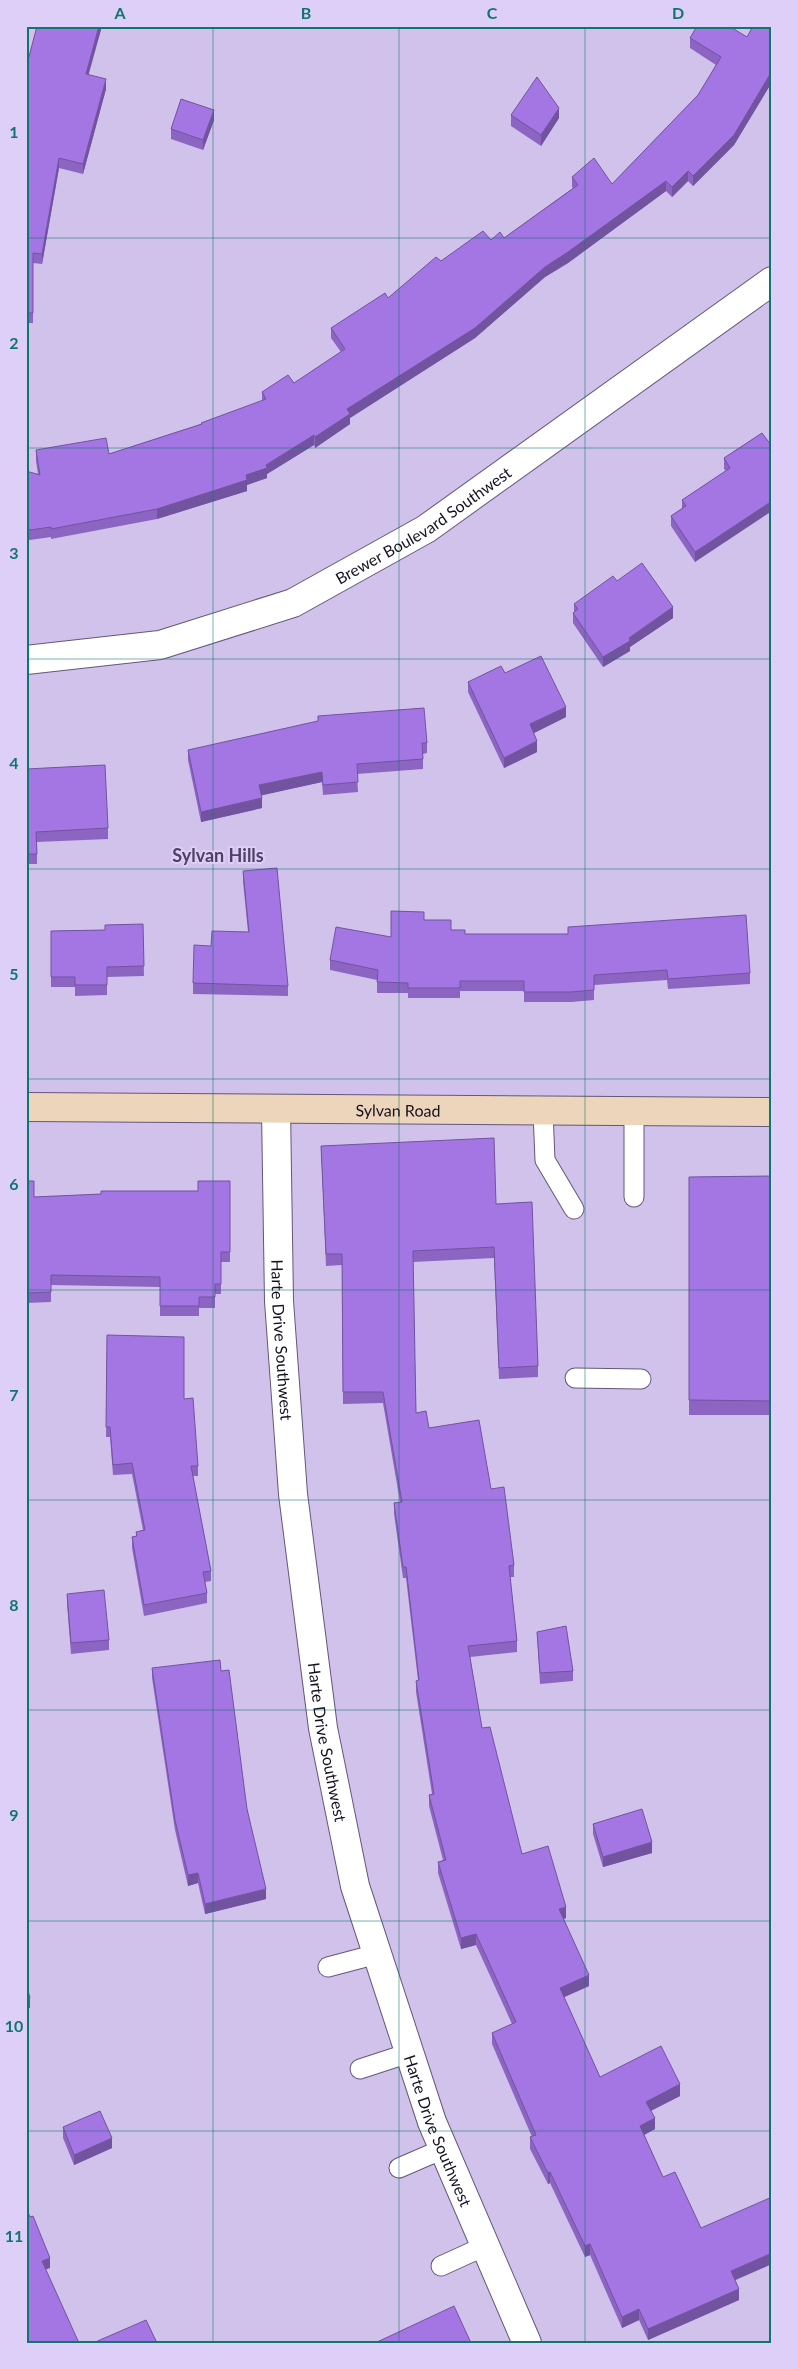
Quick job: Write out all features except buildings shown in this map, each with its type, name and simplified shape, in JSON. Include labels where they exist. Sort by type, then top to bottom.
[{"type":"main road","name":"Sylvan Road","points":[[26,1106],[772,1112]]},
{"type":"street","name":"Brewer Boulevard Southwest","points":[[26,660],[160,645],[293,603],[426,529],[772,281]]},
{"type":"street","name":"Harte Drive Southwest","points":[[276,1109],[279,1301],[294,1504],[323,1728],[355,1886],[432,2122],[527,2343]]},
{"type":"lane","points":[[543,1111],[545,1160],[574,1209]]},
{"type":"lane","points":[[634,1111],[634,1197]]},
{"type":"lane","points":[[574,1378],[640,1379]]},
{"type":"lane","points":[[328,1966],[377,1954]]},
{"type":"lane","points":[[360,2069],[409,2053]]},
{"type":"lane","points":[[399,2168],[443,2149]]},
{"type":"lane","points":[[441,2266],[485,2246]]},
{"type":"district","name":"Sylvan Hills","points":[[218,855]]}]
